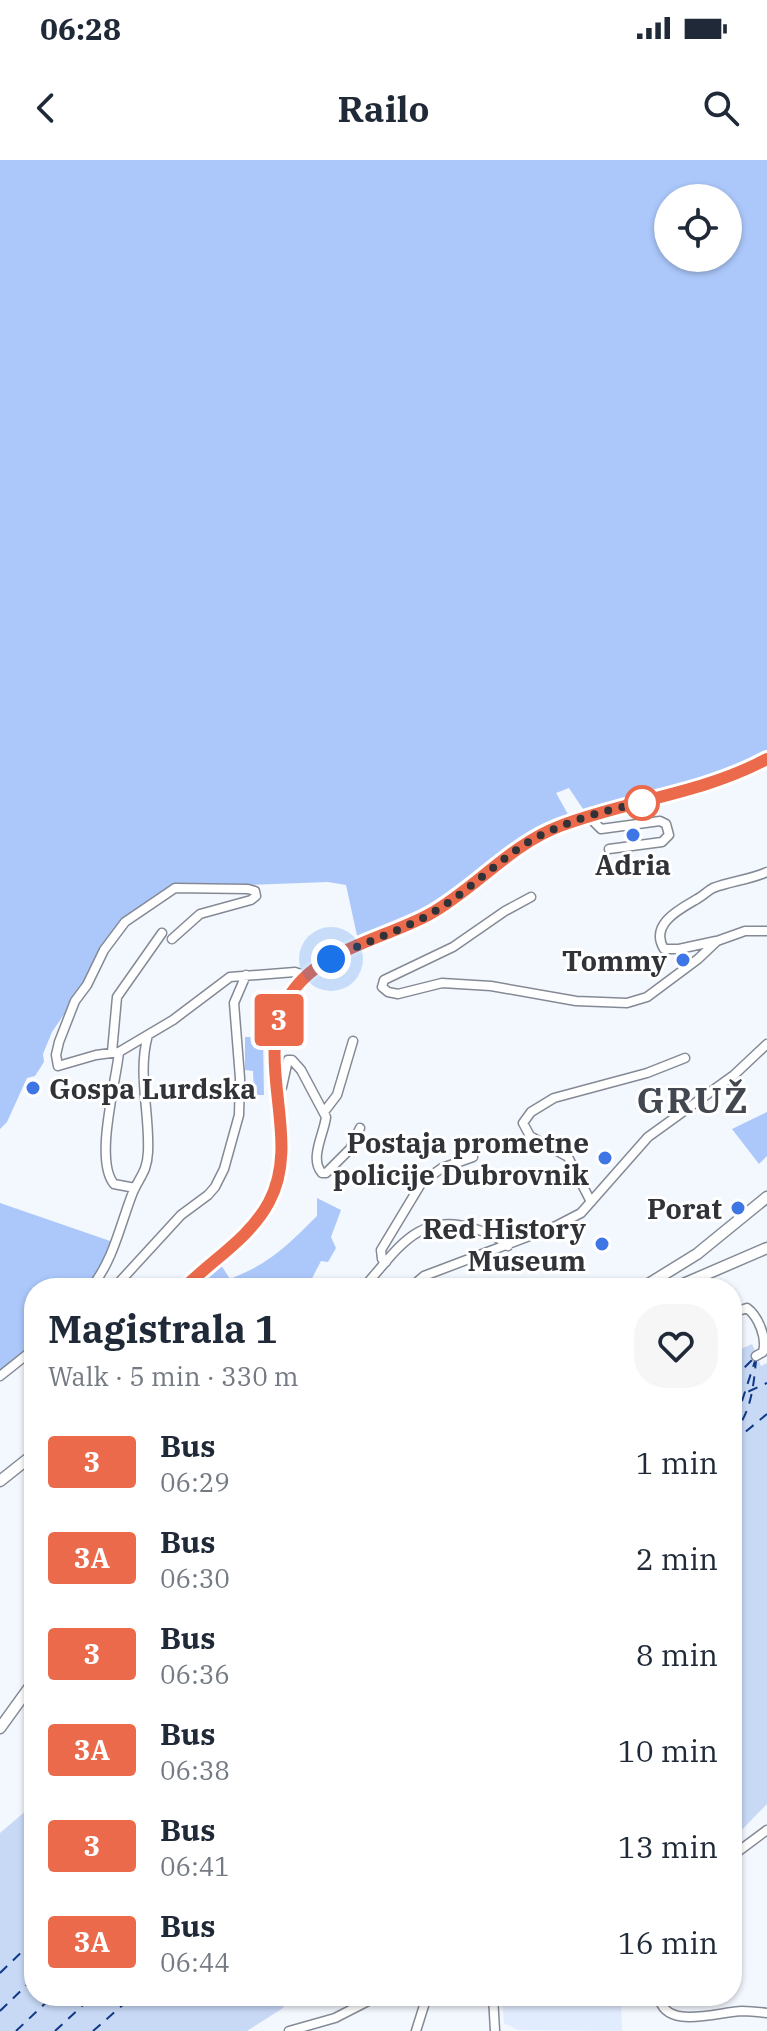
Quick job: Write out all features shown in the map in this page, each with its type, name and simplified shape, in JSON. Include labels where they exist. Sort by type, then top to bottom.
[{"type":"main road","points":[[195,1278],[240,1238],[269,1203],[281,1156],[276,1043],[280,1017],[291,994],[306,976],[359,945],[428,915],[524,845],[549,831],[588,816],[694,789],[767,759]]},
{"type":"main road","points":[[658,1278],[719,1238],[767,1197]]},
{"type":"main road","points":[[697,1278],[767,1248]]},
{"type":"main road","points":[[682,1263],[688,1278]]},
{"type":"main road","points":[[0,1481],[24,1462]]},
{"type":"main road","points":[[0,1728],[24,1695]]},
{"type":"street","points":[[588,816],[601,829],[660,821],[666,824],[669,835],[662,842],[609,849]]},
{"type":"street","points":[[767,872],[711,889],[682,905],[663,924],[660,938],[664,949],[672,951],[745,931],[767,931]]},
{"type":"street","points":[[172,939],[193,918],[251,900],[256,896],[255,891],[175,888],[125,922],[104,950],[87,985],[75,1001],[59,1042],[58,1066],[115,1052],[173,1020],[230,977],[295,972],[306,976]]},
{"type":"street","points":[[531,897],[453,947],[381,983],[385,990],[392,994],[418,991],[442,983],[491,986],[597,1003],[627,1003],[647,997],[717,941]]},
{"type":"street","points":[[135,1188],[114,1184],[106,1170],[117,997],[162,933]]},
{"type":"street","points":[[123,1278],[181,1215],[208,1195],[224,1169],[239,1115],[240,1078],[234,1003],[246,975]]},
{"type":"street","points":[[97,1278],[114,1249],[135,1188],[146,1172],[148,1154],[143,1075],[148,1034]]},
{"type":"street","points":[[324,1112],[337,1095],[353,1041]]},
{"type":"street","points":[[422,1278],[570,1219],[591,1202],[648,1137],[734,1075],[767,1044]]},
{"type":"street","points":[[591,1202],[568,1157],[530,1136],[523,1123],[526,1116],[554,1098],[635,1077],[685,1058]]},
{"type":"street","points":[[278,1093],[288,1060],[292,1060],[301,1070],[315,1101],[324,1112],[325,1124],[316,1160],[317,1169],[322,1173],[326,1173],[350,1149],[360,1128]]},
{"type":"street","points":[[386,1262],[380,1255],[381,1250],[417,1187],[432,1173],[473,1157]]},
{"type":"street","points":[[372,1278],[418,1230],[442,1224],[455,1223],[488,1233],[508,1246]]},
{"type":"street","points":[[742,1310],[747,1308],[755,1316],[766,1343],[765,1349],[756,1356]]},
{"type":"street","points":[[0,1376],[24,1357]]},
{"type":"street","points":[[742,1849],[767,1830]]},
{"type":"street","points":[[289,2031],[335,2018],[358,2006]]},
{"type":"street","points":[[416,2031],[424,2006]]},
{"type":"street","points":[[494,2006],[495,2031]]},
{"type":"street","points":[[661,2006],[668,2013],[680,2017],[744,2011],[767,2013]]},
{"type":"shaded area","points":[[0,160],[767,160],[767,752],[708,778],[583,809],[569,788],[556,793],[569,816],[540,829],[493,858],[437,905],[358,940],[346,885],[328,882],[224,886],[174,883],[135,911],[52,1032],[43,1054],[44,1062],[35,1076],[27,1078],[7,1122],[0,1129]]},
{"type":"shaded area","points":[[245,1037],[263,1037],[264,1095],[254,1095],[253,1071],[245,1070]]},
{"type":"shaded area","points":[[767,1112],[767,1156],[759,1164],[732,1129]]},
{"type":"shaded area","points":[[317,1198],[341,1210],[331,1237],[336,1248],[328,1262],[321,1261],[312,1278],[232,1278],[277,1253],[317,1216]]},
{"type":"shaded area","points":[[0,1203],[113,1242],[93,1278],[24,1278],[24,1352],[0,1372]]},
{"type":"shaded area","points":[[221,1265],[229,1278],[207,1278]]},
{"type":"shaded area","points":[[752,1344],[761,1366],[767,1363],[767,1804],[742,1830],[742,1348]]},
{"type":"shaded area","points":[[24,1813],[24,2006],[283,2008],[247,2031],[0,2031],[0,1833]]},
{"type":"shaded area","points":[[503,2006],[621,2006],[622,2031],[518,2030],[504,2023]]},
{"type":"ferry route","points":[[742,1370],[753,1359]]},
{"type":"ferry route","points":[[742,1401],[755,1361]]},
{"type":"ferry route","points":[[742,1419],[752,1391],[756,1361]]},
{"type":"ferry route","points":[[742,1394],[767,1383]]},
{"type":"ferry route","points":[[742,1435],[767,1414]]},
{"type":"ferry route","points":[[0,1973],[24,1950]]},
{"type":"ferry route","points":[[0,2011],[24,1988]]},
{"type":"ferry route","points":[[16,2031],[42,2006]]},
{"type":"ferry route","points":[[55,2031],[82,2006]]},
{"type":"ferry route","points":[[93,2031],[122,2006]]},
{"type":"bus line","name":"3","points":[[194,1278],[250,1227],[269,1203],[274,1190],[282,1140],[277,1031],[285,1005],[306,976],[331,959],[428,915],[524,845],[549,831],[588,816],[714,783],[767,759]]},
{"type":"place","name":"Adria","points":[[633,835]]},
{"type":"place","name":"Tommy","points":[[683,960]]},
{"type":"place","name":"Gospa Lurdska","points":[[33,1088]]},
{"type":"place","name":"Postaja prometne policije Dubrovnik","points":[[605,1158]]},
{"type":"place","name":"Porat","points":[[738,1208]]},
{"type":"place","name":"Red History Museum","points":[[602,1244]]},
{"type":"district","name":"GRUŽ","points":[[693,1099]]},
{"type":"route","points":[[331,959],[428,915],[524,845],[549,831],[588,816],[642,803]]}]
